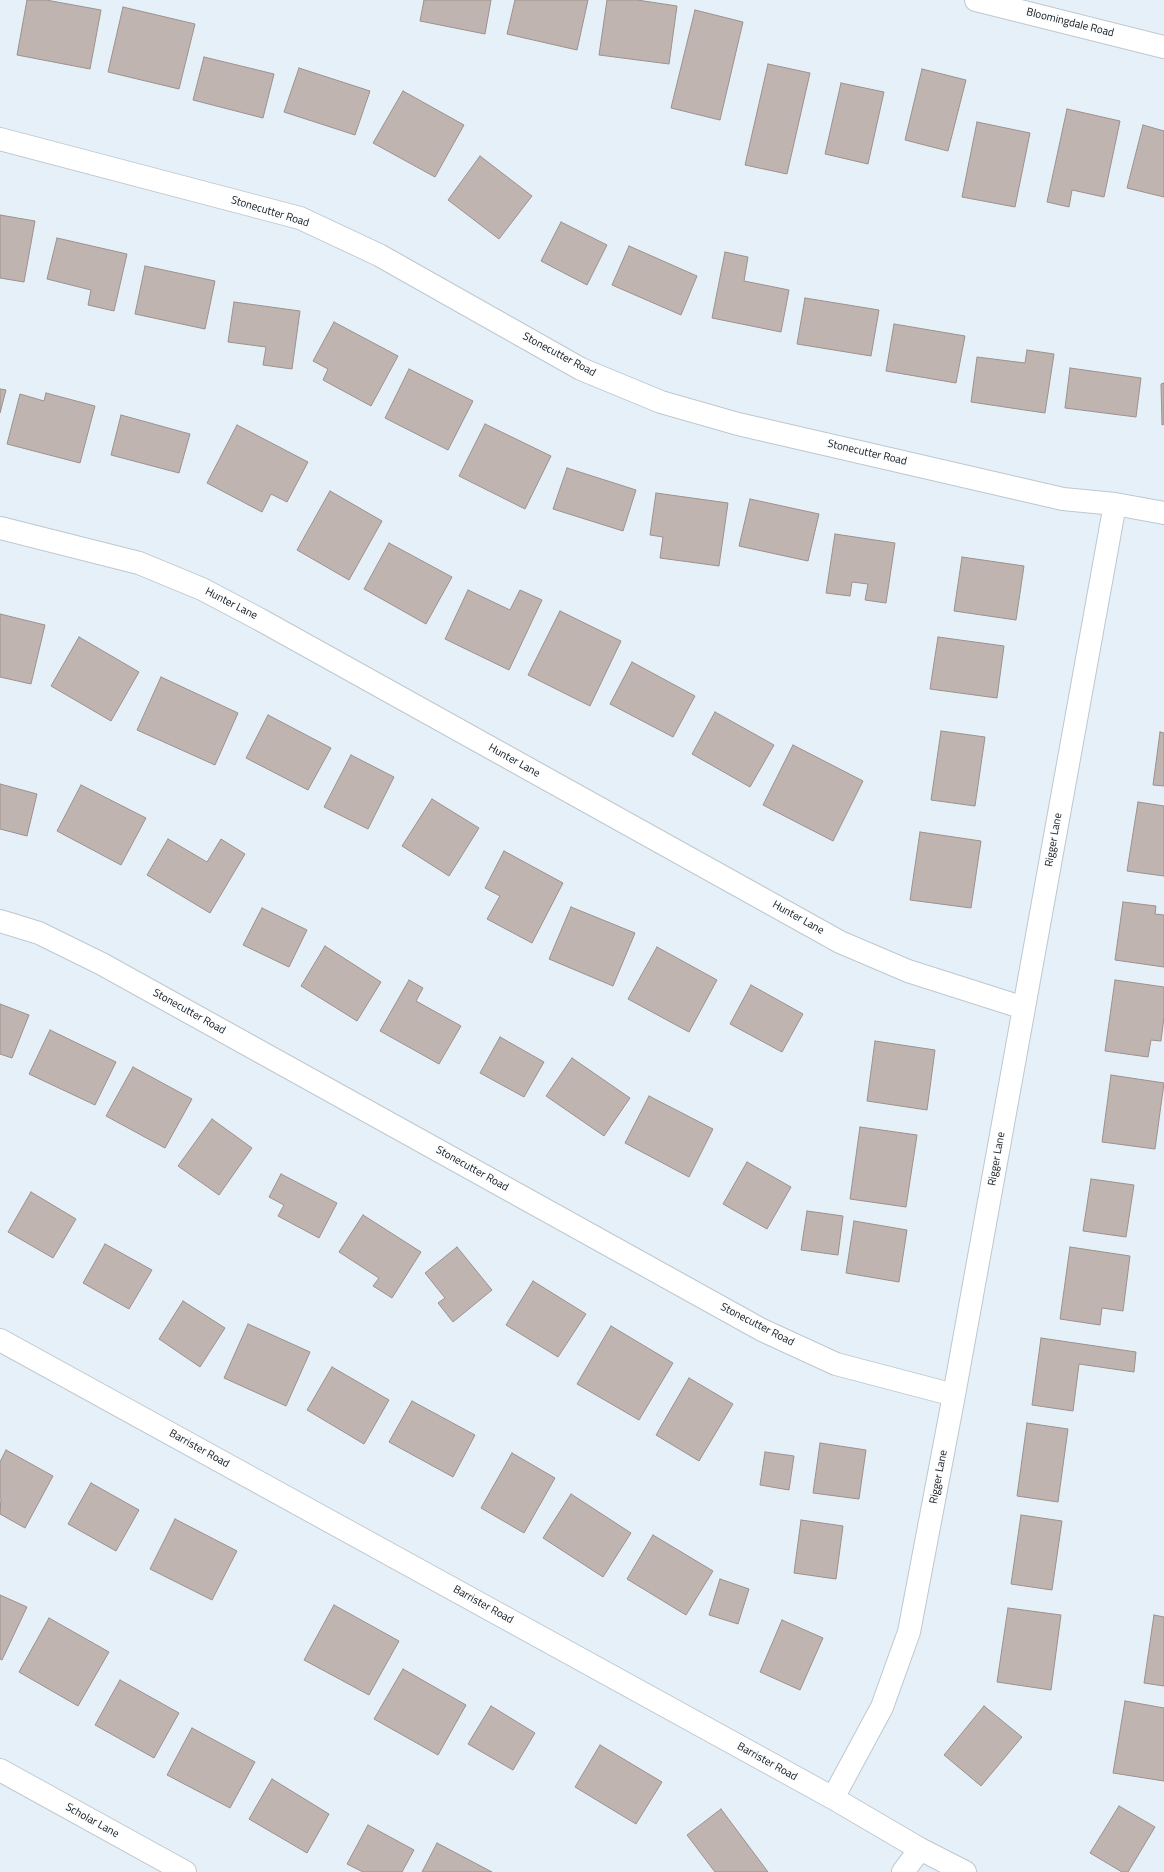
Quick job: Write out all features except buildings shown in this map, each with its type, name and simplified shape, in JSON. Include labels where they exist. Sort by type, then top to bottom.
[{"type":"street","name":"Bloomingdale Road","points":[[976,0],[1164,47]]},
{"type":"street","name":"Stonecutter Road","points":[[0,139],[300,218],[379,255],[581,369],[661,402],[738,424],[1063,499],[1114,504],[1164,513]]},
{"type":"street","name":"Rigger Lane","points":[[833,1798],[882,1707],[910,1632],[1114,504]]},
{"type":"street","name":"Hunter Lane","points":[[0,528],[139,563],[202,589],[259,619],[840,942],[908,971],[1024,1008]]},
{"type":"street","name":"Stonecutter Road","points":[[0,921],[39,933],[102,964],[762,1330],[836,1364],[954,1395]]},
{"type":"street","name":"Barrister Road","points":[[0,1340],[965,1872]]},
{"type":"street","name":"Scholar Lane","points":[[0,1770],[185,1872]]},
{"type":"street","points":[[903,1872],[920,1848]]}]
